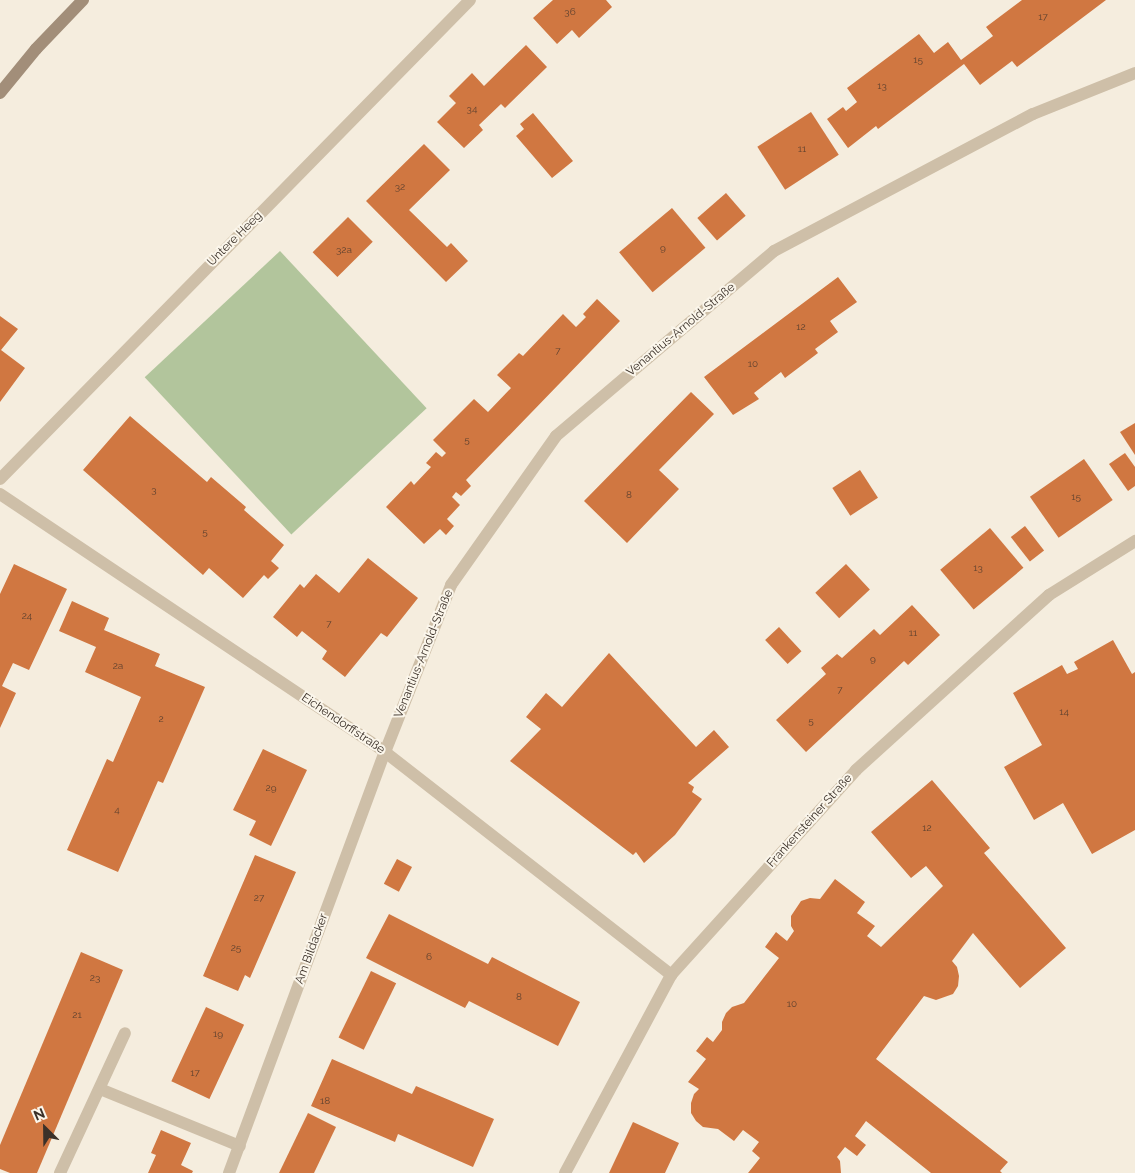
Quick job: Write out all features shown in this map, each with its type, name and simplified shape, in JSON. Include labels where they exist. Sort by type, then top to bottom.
[{"type":"main road","points":[[0,93],[36,49],[83,0]]},
{"type":"street","name":"Untere Heeg","points":[[0,479],[470,0]]},
{"type":"street","name":"Venantius-Arnold-Straße","points":[[385,752],[451,586],[556,436],[774,251],[1033,114],[1135,73]]},
{"type":"street","name":"Eichendorffstraße","points":[[0,494],[385,752],[671,975]]},
{"type":"street","name":"Frankensteiner Straße","points":[[565,1173],[671,975],[856,770],[1050,595],[1135,541]]},
{"type":"street","name":"Am Bildacker","points":[[230,1173],[385,752]]},
{"type":"street","points":[[60,1173],[125,1034]]},
{"type":"street","points":[[100,1089],[240,1146]]},
{"type":"green space","points":[[280,251],[427,408],[291,534],[145,377]]},
{"type":"building","points":[[553,0],[606,0],[612,7],[579,38],[572,30],[557,44],[533,18]]},
{"type":"building","points":[[1022,0],[1106,0],[1017,67],[1012,61],[980,85],[964,64],[878,129],[876,126],[848,148],[827,119],[843,107],[846,111],[857,102],[847,88],[919,34],[934,53],[948,42],[961,60],[993,36],[986,27]]},
{"type":"building","points":[[526,45],[547,67],[505,108],[501,104],[479,125],[483,130],[464,148],[437,122],[456,103],[449,96],[472,73],[484,86]]},
{"type":"building","points":[[811,112],[839,155],[785,190],[757,147]]},
{"type":"building","points":[[533,113],[573,161],[552,178],[516,136],[524,129],[520,124]]},
{"type":"building","points":[[424,144],[450,170],[409,210],[447,247],[451,243],[468,261],[446,282],[366,201]]},
{"type":"building","points":[[726,193],[746,216],[717,241],[697,218]]},
{"type":"building","points":[[672,208],[705,248],[653,292],[619,252]]},
{"type":"building","points":[[348,217],[373,242],[337,277],[313,252]]},
{"type":"building","points":[[838,277],[857,302],[830,321],[838,332],[815,349],[818,353],[785,378],[781,372],[754,393],[759,399],[733,415],[704,377]]},
{"type":"building","points":[[597,299],[620,321],[466,480],[471,486],[461,496],[456,492],[452,497],[460,505],[447,519],[454,526],[446,535],[440,529],[424,544],[386,507],[411,481],[414,485],[431,467],[426,463],[436,452],[442,457],[446,453],[433,440],[474,399],[488,412],[511,388],[497,375],[519,353],[523,356],[563,314],[576,327],[586,317],[583,314]]},
{"type":"building","points":[[0,316],[18,329],[1,350],[25,368],[0,402]]},
{"type":"building","points":[[691,392],[714,414],[659,470],[679,489],[627,543],[584,501]]},
{"type":"building","points":[[130,416],[207,482],[211,477],[246,507],[244,510],[284,545],[271,561],[279,568],[268,579],[264,575],[243,598],[209,568],[203,575],[83,470]]},
{"type":"building","points":[[1135,423],[1135,455],[1120,432]]},
{"type":"building","points":[[1125,453],[1135,467],[1135,486],[1128,491],[1109,464]]},
{"type":"building","points":[[1084,459],[1113,500],[1059,538],[1030,497]]},
{"type":"building","points":[[860,470],[878,498],[850,516],[832,488]]},
{"type":"building","points":[[1025,526],[1044,550],[1030,562],[1011,537]]},
{"type":"building","points":[[990,528],[1023,568],[974,610],[940,570]]},
{"type":"building","points":[[368,558],[418,598],[387,637],[381,633],[345,677],[322,659],[327,651],[302,631],[297,637],[273,617],[300,584],[304,588],[316,574],[339,593]]},
{"type":"building","points":[[14,564],[67,589],[29,670],[13,663],[2,686],[16,693],[0,728],[0,594]]},
{"type":"building","points":[[846,564],[870,590],[839,618],[815,593]]},
{"type":"building","points":[[72,601],[109,618],[104,630],[160,654],[155,666],[205,687],[163,783],[158,781],[118,872],[67,850],[107,759],[113,762],[141,697],[85,672],[96,647],[59,631]]},
{"type":"building","points":[[912,605],[940,635],[908,665],[904,661],[806,752],[776,720],[826,674],[821,668],[837,654],[842,658],[874,629],[880,635]]},
{"type":"building","points":[[779,627],[802,651],[788,664],[765,640]]},
{"type":"building","points":[[1113,640],[1132,674],[1135,672],[1135,830],[1092,854],[1063,803],[1034,820],[1004,767],[1042,745],[1013,693],[1062,665],[1067,674],[1078,669],[1074,662]]},
{"type":"building","points":[[609,653],[696,747],[714,730],[729,747],[688,783],[694,787],[692,792],[702,799],[675,835],[644,863],[636,852],[633,855],[510,761],[541,729],[526,717],[546,693],[562,707]]},
{"type":"building","points":[[263,749],[307,770],[271,846],[249,835],[256,821],[233,810]]},
{"type":"building","points":[[932,780],[990,848],[984,853],[1066,948],[1020,988],[973,933],[952,961],[957,967],[959,976],[958,986],[953,994],[936,1000],[924,996],[876,1059],[1008,1162],[1000,1171],[1002,1173],[931,1173],[866,1121],[855,1136],[866,1145],[857,1156],[845,1147],[837,1157],[840,1161],[841,1173],[748,1173],[760,1158],[752,1151],[759,1142],[743,1130],[734,1141],[718,1129],[703,1127],[691,1113],[691,1103],[694,1094],[699,1089],[688,1082],[706,1059],[696,1051],[707,1037],[713,1042],[722,1030],[722,1022],[726,1013],[732,1007],[744,1003],[779,958],[765,947],[776,932],[787,941],[794,931],[791,926],[791,916],[801,901],[810,898],[820,899],[835,879],[865,902],[857,913],[875,926],[867,936],[881,947],[943,886],[926,866],[911,878],[871,832]]},
{"type":"building","points":[[255,855],[296,872],[250,978],[245,975],[238,991],[203,976]]},
{"type":"building","points":[[397,859],[412,867],[399,892],[384,884]]},
{"type":"building","points":[[389,914],[488,964],[492,957],[580,1002],[558,1046],[469,1001],[465,1008],[366,958]]},
{"type":"building","points":[[81,952],[123,970],[37,1173],[10,1173],[0,1169],[0,1145]]},
{"type":"building","points":[[371,971],[396,983],[364,1050],[339,1038]]},
{"type":"building","points":[[206,1007],[244,1025],[209,1099],[171,1081]]},
{"type":"building","points":[[332,1059],[412,1094],[416,1086],[494,1119],[473,1167],[398,1134],[395,1142],[311,1106]]},
{"type":"building","points":[[308,1113],[336,1127],[314,1173],[279,1173]]},
{"type":"building","points":[[633,1122],[679,1143],[665,1173],[609,1173]]},
{"type":"building","points":[[161,1130],[191,1143],[181,1165],[193,1171],[192,1173],[148,1173],[156,1155],[151,1153]]}]
